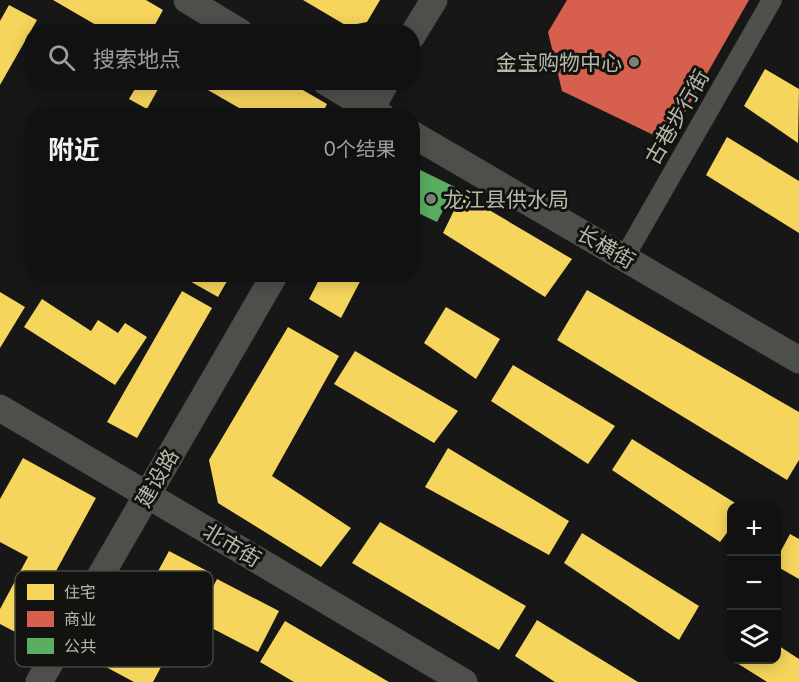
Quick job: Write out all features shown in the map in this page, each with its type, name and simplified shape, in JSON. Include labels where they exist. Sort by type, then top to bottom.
[{"type":"street","points":[[187,0],[227,24]]},
{"type":"street","points":[[419,24],[434,0]]},
{"type":"street","name":"古巷步行街","points":[[624,258],[772,0]]},
{"type":"street","points":[[338,90],[365,108]]},
{"type":"street","points":[[375,108],[383,90]]},
{"type":"street","name":"长横街","points":[[420,139],[799,360]]},
{"type":"street","name":"建设路","points":[[103,571],[270,282]]},
{"type":"street","name":"北市街","points":[[0,408],[464,682]]},
{"type":"street","name":"建设路","points":[[39,682],[48,667]]},
{"type":"building: 住宅","points":[[53,0],[146,0],[163,10],[155,24],[94,24]]},
{"type":"building: 住宅","points":[[303,0],[380,0],[367,22],[344,24]]},
{"type":"building: 住宅","points":[[9,5],[37,20],[35,24],[24,24],[24,43],[0,85],[0,21]]},
{"type":"building: 住宅","points":[[765,69],[799,89],[798,143],[744,106]]},
{"type":"building: 住宅","points":[[134,90],[158,90],[148,108],[129,99]]},
{"type":"building: 住宅","points":[[208,90],[303,90],[327,104],[325,108],[239,108]]},
{"type":"building: 住宅","points":[[727,137],[799,181],[799,233],[706,175]]},
{"type":"building: 住宅","points":[[462,194],[572,259],[545,297],[443,233]]},
{"type":"building: 住宅","points":[[191,282],[226,282],[218,297]]},
{"type":"building: 住宅","points":[[318,282],[360,282],[341,318],[309,299]]},
{"type":"building: 住宅","points":[[587,290],[799,412],[799,460],[787,480],[557,340]]},
{"type":"building: 住宅","points":[[182,291],[212,308],[137,438],[107,422]]},
{"type":"building: 住宅","points":[[0,292],[25,307],[0,348]]},
{"type":"building: 住宅","points":[[42,299],[91,331],[98,320],[118,333],[125,323],[147,337],[115,385],[24,327]]},
{"type":"building: 住宅","points":[[446,307],[500,339],[476,379],[424,343]]},
{"type":"building: 住宅","points":[[288,327],[339,356],[272,476],[351,528],[321,567],[218,503],[209,460]]},
{"type":"building: 住宅","points":[[355,351],[458,411],[434,443],[334,384]]},
{"type":"building: 住宅","points":[[513,365],[615,426],[588,464],[491,401]]},
{"type":"building: 住宅","points":[[632,439],[734,502],[727,502],[727,533],[720,542],[612,470]]},
{"type":"building: 住宅","points":[[448,448],[569,521],[549,555],[425,487]]},
{"type":"building: 住宅","points":[[23,458],[96,498],[56,571],[20,571],[28,557],[0,542],[0,499]]},
{"type":"building: 住宅","points":[[380,522],[526,606],[499,650],[352,563]]},
{"type":"building: 住宅","points":[[582,533],[699,606],[679,640],[564,563]]},
{"type":"building: 住宅","points":[[790,534],[799,539],[799,579],[781,569],[781,551]]},
{"type":"building: 住宅","points":[[169,551],[207,571],[158,571]]},
{"type":"building: 住宅","points":[[217,579],[279,611],[258,652],[213,629],[213,587]]},
{"type":"building: 住宅","points":[[15,581],[15,632],[0,624],[0,609]]},
{"type":"building: 住宅","points":[[537,620],[638,682],[555,682],[515,656]]},
{"type":"building: 住宅","points":[[285,621],[389,682],[294,682],[260,662]]},
{"type":"building: 住宅","points":[[781,647],[799,659],[799,682],[767,682],[738,664],[781,664]]},
{"type":"building: 住宅","points":[[106,667],[161,667],[153,682],[134,682]]},
{"type":"building: 商业","name":"金宝购物中心","points":[[567,0],[749,0],[668,142],[562,91],[548,32]]},
{"type":"building: 公共","name":"龙江县供水局","points":[[420,170],[455,187],[437,222],[420,214]]},
{"type":"place","name":"金宝购物中心","points":[[634,62]]},
{"type":"place","name":"龙江县供水局","points":[[431,199]]}]
